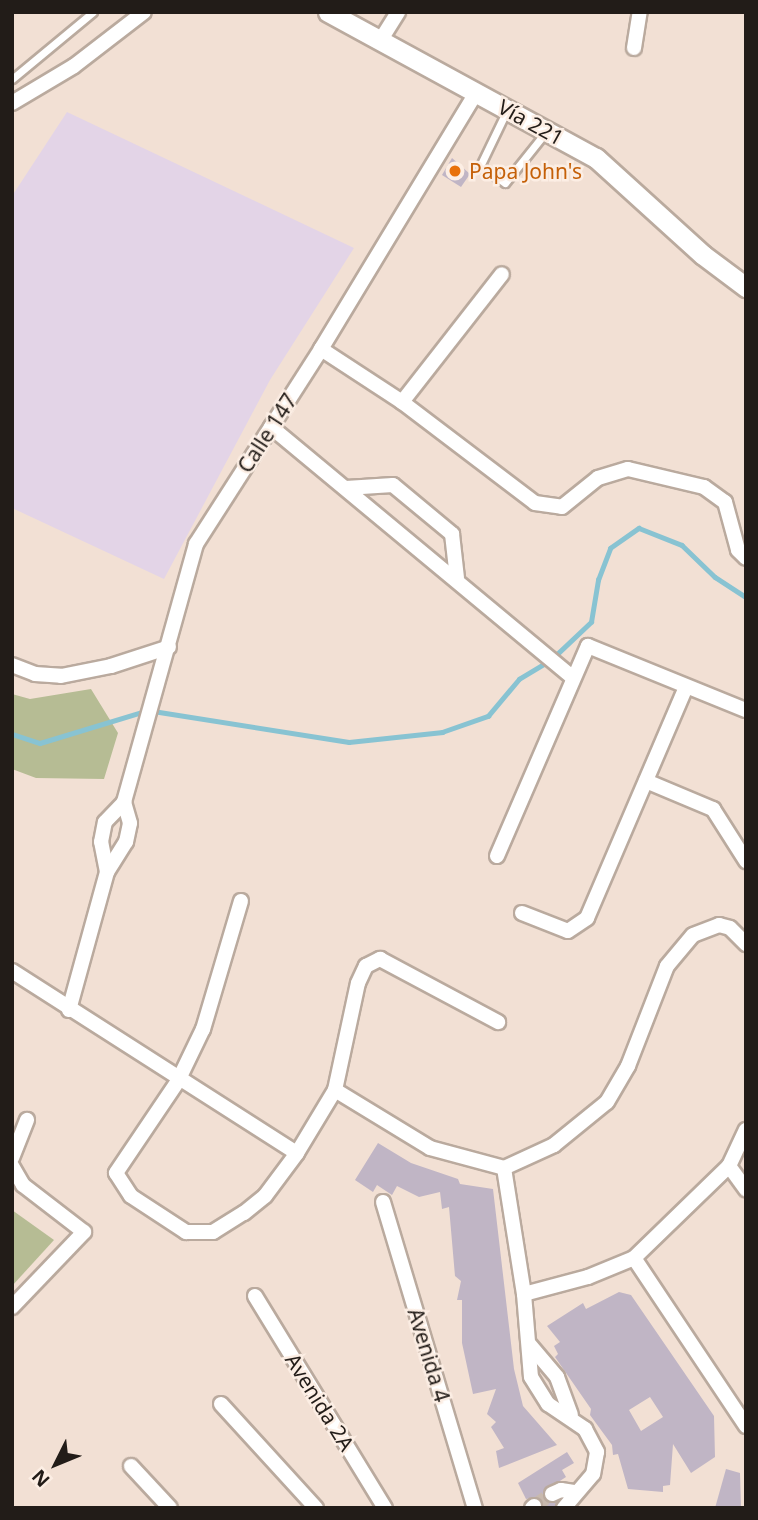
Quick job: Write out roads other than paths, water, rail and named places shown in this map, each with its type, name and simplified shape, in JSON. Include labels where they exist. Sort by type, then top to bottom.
[{"type":"main road","name":"Vía 221","points":[[328,12],[353,18],[380,41],[596,158],[746,287]]},
{"type":"street","points":[[12,103],[74,66],[144,12]]},
{"type":"street","points":[[380,41],[398,12]]},
{"type":"street","points":[[634,48],[640,12]]},
{"type":"street","name":"Calle 147","points":[[124,802],[147,710],[169,647],[196,544],[321,349],[476,93]]},
{"type":"street","points":[[402,402],[502,274]]},
{"type":"street","points":[[321,349],[402,402],[525,498],[545,506],[567,505],[598,478],[628,469],[704,487],[725,502],[738,550],[746,558]]},
{"type":"street","points":[[271,427],[457,578],[573,678]]},
{"type":"street","points":[[346,488],[393,485],[452,534],[457,578]]},
{"type":"street","points":[[497,856],[588,646],[746,710]]},
{"type":"street","points":[[12,665],[35,674],[61,676],[111,666],[169,647]]},
{"type":"street","points":[[522,913],[568,930],[587,918],[685,687]]},
{"type":"street","points":[[646,781],[713,809],[746,861]]},
{"type":"street","points":[[69,1010],[107,872],[126,842],[130,823],[124,802],[105,821],[100,842],[107,872]]},
{"type":"street","points":[[241,901],[203,1030],[178,1081],[116,1173],[131,1196],[186,1232],[214,1232],[244,1213],[265,1196],[297,1153],[335,1090],[358,983],[373,961],[380,959],[498,1022]]},
{"type":"street","points":[[335,1090],[430,1148],[505,1168],[554,1145],[607,1102],[628,1066],[667,966],[693,935],[719,925],[730,928],[746,944]]},
{"type":"street","points":[[12,971],[178,1081],[297,1153]]},
{"type":"street","points":[[12,1158],[27,1120]]},
{"type":"street","points":[[524,1294],[588,1277],[634,1258],[730,1166],[746,1130]]},
{"type":"street","points":[[12,1166],[23,1185],[84,1232],[12,1307]]},
{"type":"street","points":[[730,1166],[746,1189]]},
{"type":"street","points":[[505,1168],[530,1345],[526,1360],[537,1391],[558,1412],[571,1415]]},
{"type":"street","name":"Avenida 4","points":[[383,1202],[475,1508]]},
{"type":"street","points":[[634,1258],[746,1426]]},
{"type":"street","name":"Avenida 2A","points":[[255,1296],[385,1508]]},
{"type":"street","points":[[530,1345],[557,1377],[571,1415],[585,1429],[597,1452],[593,1474],[574,1492],[564,1508]]},
{"type":"street","points":[[221,1404],[316,1508]]},
{"type":"street","points":[[131,1466],[170,1508]]},
{"type":"street","points":[[552,1494],[561,1490],[574,1492]]},
{"type":"lane","points":[[12,79],[93,12]]},
{"type":"lane","points":[[507,109],[480,166],[505,183],[547,131]]},
{"type":"waterway","points":[[554,657],[591,622],[598,580],[610,548],[639,528],[682,545],[715,577],[746,597]]},
{"type":"waterway","points":[[153,711],[349,742],[442,732],[488,716],[519,679],[547,662]]},
{"type":"waterway","points":[[12,734],[40,743],[145,711]]},
{"type":"tunnel","points":[[534,1506],[552,1494]]},
{"type":"place","name":"Papa John's","points":[[455,171]]}]
